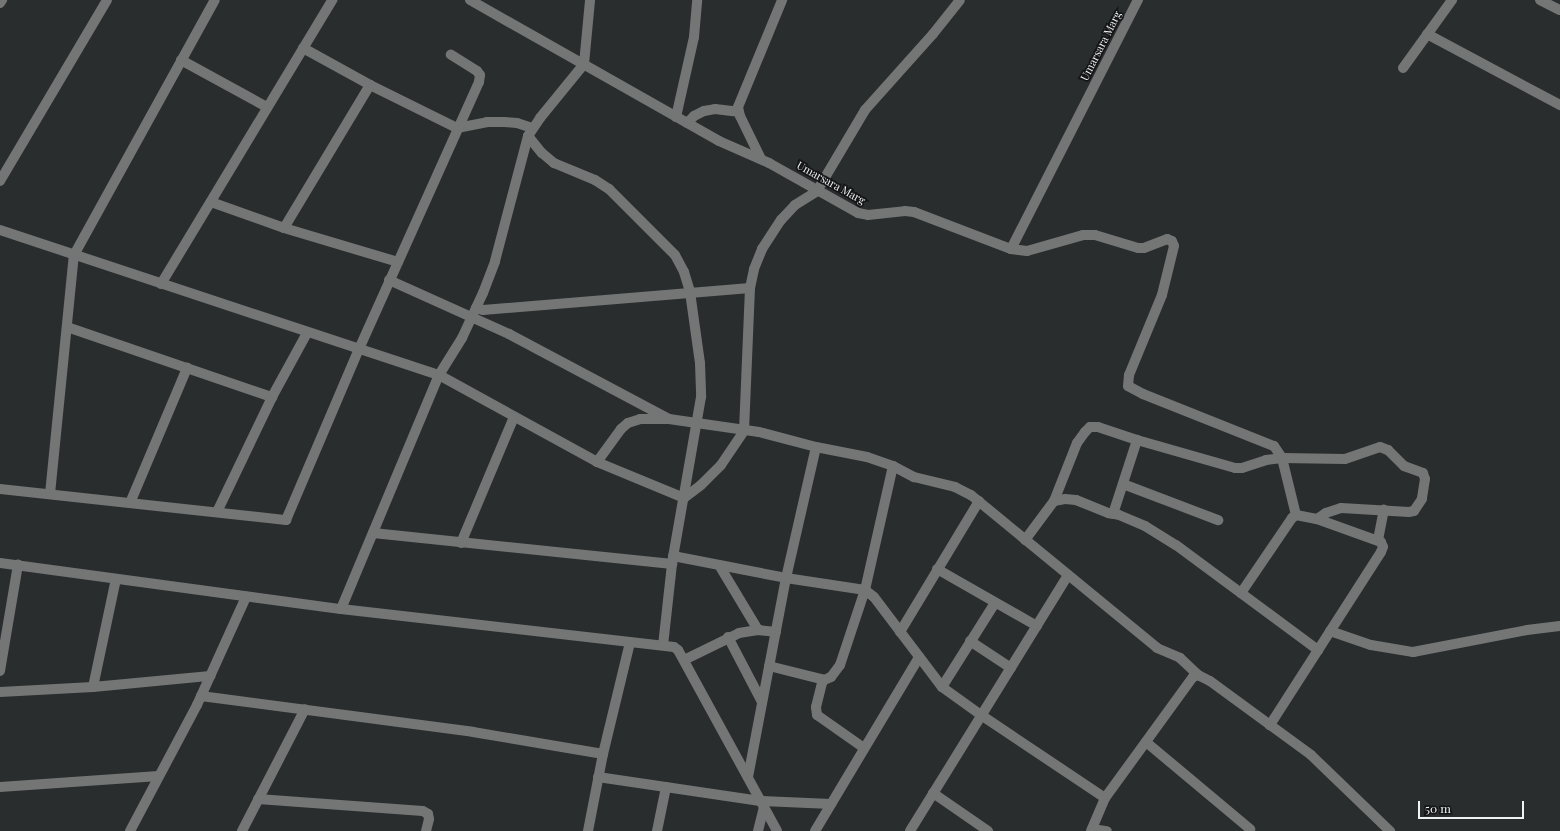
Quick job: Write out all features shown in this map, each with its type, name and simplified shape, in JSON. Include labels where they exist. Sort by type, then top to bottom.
[{"type":"street","points":[[0,181],[107,0]]},
{"type":"street","points":[[50,494],[74,255],[215,0]]},
{"type":"street","points":[[161,284],[332,0]]},
{"type":"street","name":"Umarsara Marg","points":[[470,0],[728,146],[761,159],[863,215],[905,211],[914,212],[1011,249],[1138,0]]},
{"type":"street","points":[[490,11],[491,0]]},
{"type":"street","points":[[341,609],[439,375],[462,338],[495,261],[530,132],[584,64],[590,0]]},
{"type":"street","points":[[676,117],[694,37],[697,0]]},
{"type":"street","points":[[761,159],[738,112],[782,0]]},
{"type":"street","points":[[684,498],[702,485],[721,465],[744,431],[750,288],[754,269],[762,249],[794,205],[817,191],[865,110],[933,34],[960,0]]},
{"type":"street","points":[[1403,68],[1452,0]]},
{"type":"street","points":[[1540,0],[1560,10]]},
{"type":"street","points":[[1427,34],[1560,105]]},
{"type":"street","points":[[303,48],[370,85],[457,128],[487,122],[517,123],[530,132],[542,153],[554,162],[595,180],[609,189],[675,255],[684,272],[690,292],[700,363],[700,397],[673,560],[663,645]]},
{"type":"street","points":[[0,489],[286,520],[389,280],[478,82],[480,76],[477,72],[450,55]]},
{"type":"street","points":[[182,60],[268,107]]},
{"type":"street","points":[[284,228],[370,85]]},
{"type":"street","points":[[686,123],[694,116],[704,111],[715,109],[738,112]]},
{"type":"street","points":[[211,202],[284,228],[398,262]]},
{"type":"street","points":[[0,230],[307,333],[439,375],[597,462],[684,498]]},
{"type":"street","points":[[1011,249],[1027,251],[1083,235],[1095,235],[1138,248],[1144,248],[1167,239],[1172,241],[1174,246],[1162,295],[1129,375],[1128,386],[1143,394],[1216,424],[1266,441],[1274,446],[1282,458],[1296,515]]},
{"type":"street","points":[[389,280],[474,312],[669,419]]},
{"type":"street","points":[[474,312],[487,309],[750,288]]},
{"type":"street","points":[[67,327],[272,397]]},
{"type":"street","points":[[216,512],[272,397],[307,333]]},
{"type":"street","points":[[130,503],[187,368]]},
{"type":"street","points":[[461,543],[514,417]]},
{"type":"street","points":[[597,462],[621,429],[628,423],[640,419],[669,419],[759,432],[816,447],[867,458],[893,466],[914,477],[955,487],[979,502],[1157,648],[1180,658],[1198,675],[1210,681],[1312,755],[1390,831]]},
{"type":"street","points":[[1025,540],[1054,501],[1077,443],[1084,432],[1090,427],[1098,427],[1137,440],[1235,468],[1242,468],[1266,460],[1282,458],[1345,459],[1384,447],[1399,463],[1423,473],[1425,479],[1422,499],[1414,511],[1409,512],[1341,508],[1326,513],[1317,519]]},
{"type":"street","points":[[1113,514],[1137,440]]},
{"type":"street","points":[[748,777],[786,578],[816,447]]},
{"type":"street","points":[[769,666],[822,681],[831,677],[840,665],[865,590],[893,466]]},
{"type":"street","points":[[1122,484],[1218,520]]},
{"type":"street","points":[[1054,501],[1065,499],[1076,500],[1145,526],[1241,593],[1318,650]]},
{"type":"street","points":[[900,632],[979,502]]},
{"type":"street","points":[[1378,540],[1384,510]]},
{"type":"street","points":[[1270,725],[1382,547],[1382,542],[1378,540],[1317,519],[1296,515]]},
{"type":"street","points":[[1241,593],[1292,518],[1296,515]]},
{"type":"street","points":[[373,533],[461,543],[719,565],[786,578],[865,590],[874,597],[942,687],[1105,798]]},
{"type":"street","points":[[0,563],[341,609],[674,647],[678,650],[684,660],[777,831]]},
{"type":"street","points":[[0,670],[18,565]]},
{"type":"street","points":[[719,565],[758,630]]},
{"type":"street","points":[[938,569],[1037,626]]},
{"type":"street","points":[[910,831],[1068,575]]},
{"type":"street","points":[[93,687],[116,579]]},
{"type":"street","points":[[130,831],[201,696],[246,597]]},
{"type":"street","points":[[942,687],[995,602]]},
{"type":"street","points":[[1330,631],[1371,645],[1414,652],[1528,630],[1560,626]]},
{"type":"street","points":[[684,660],[728,637],[740,633],[758,630],[776,632]]},
{"type":"street","points":[[728,637],[762,702]]},
{"type":"street","points":[[970,641],[1011,668]]},
{"type":"street","points":[[588,831],[602,754],[630,642]]},
{"type":"street","points":[[815,831],[919,657]]},
{"type":"street","points":[[1107,831],[1091,830],[1105,798],[1193,677],[1198,675]]},
{"type":"street","points":[[0,692],[93,687],[210,676]]},
{"type":"street","points":[[822,681],[816,707],[817,715],[864,748]]},
{"type":"street","points":[[201,696],[473,732],[602,754]]},
{"type":"street","points":[[242,831],[305,709]]},
{"type":"street","points":[[1146,742],[1250,829]]},
{"type":"street","points":[[0,787],[159,776]]},
{"type":"street","points":[[598,777],[762,804],[831,804]]},
{"type":"street","points":[[657,831],[666,787]]},
{"type":"street","points":[[934,793],[988,831]]},
{"type":"street","points":[[258,799],[423,811],[428,814],[429,819],[426,831]]},
{"type":"street","points":[[758,831],[762,804]]}]
